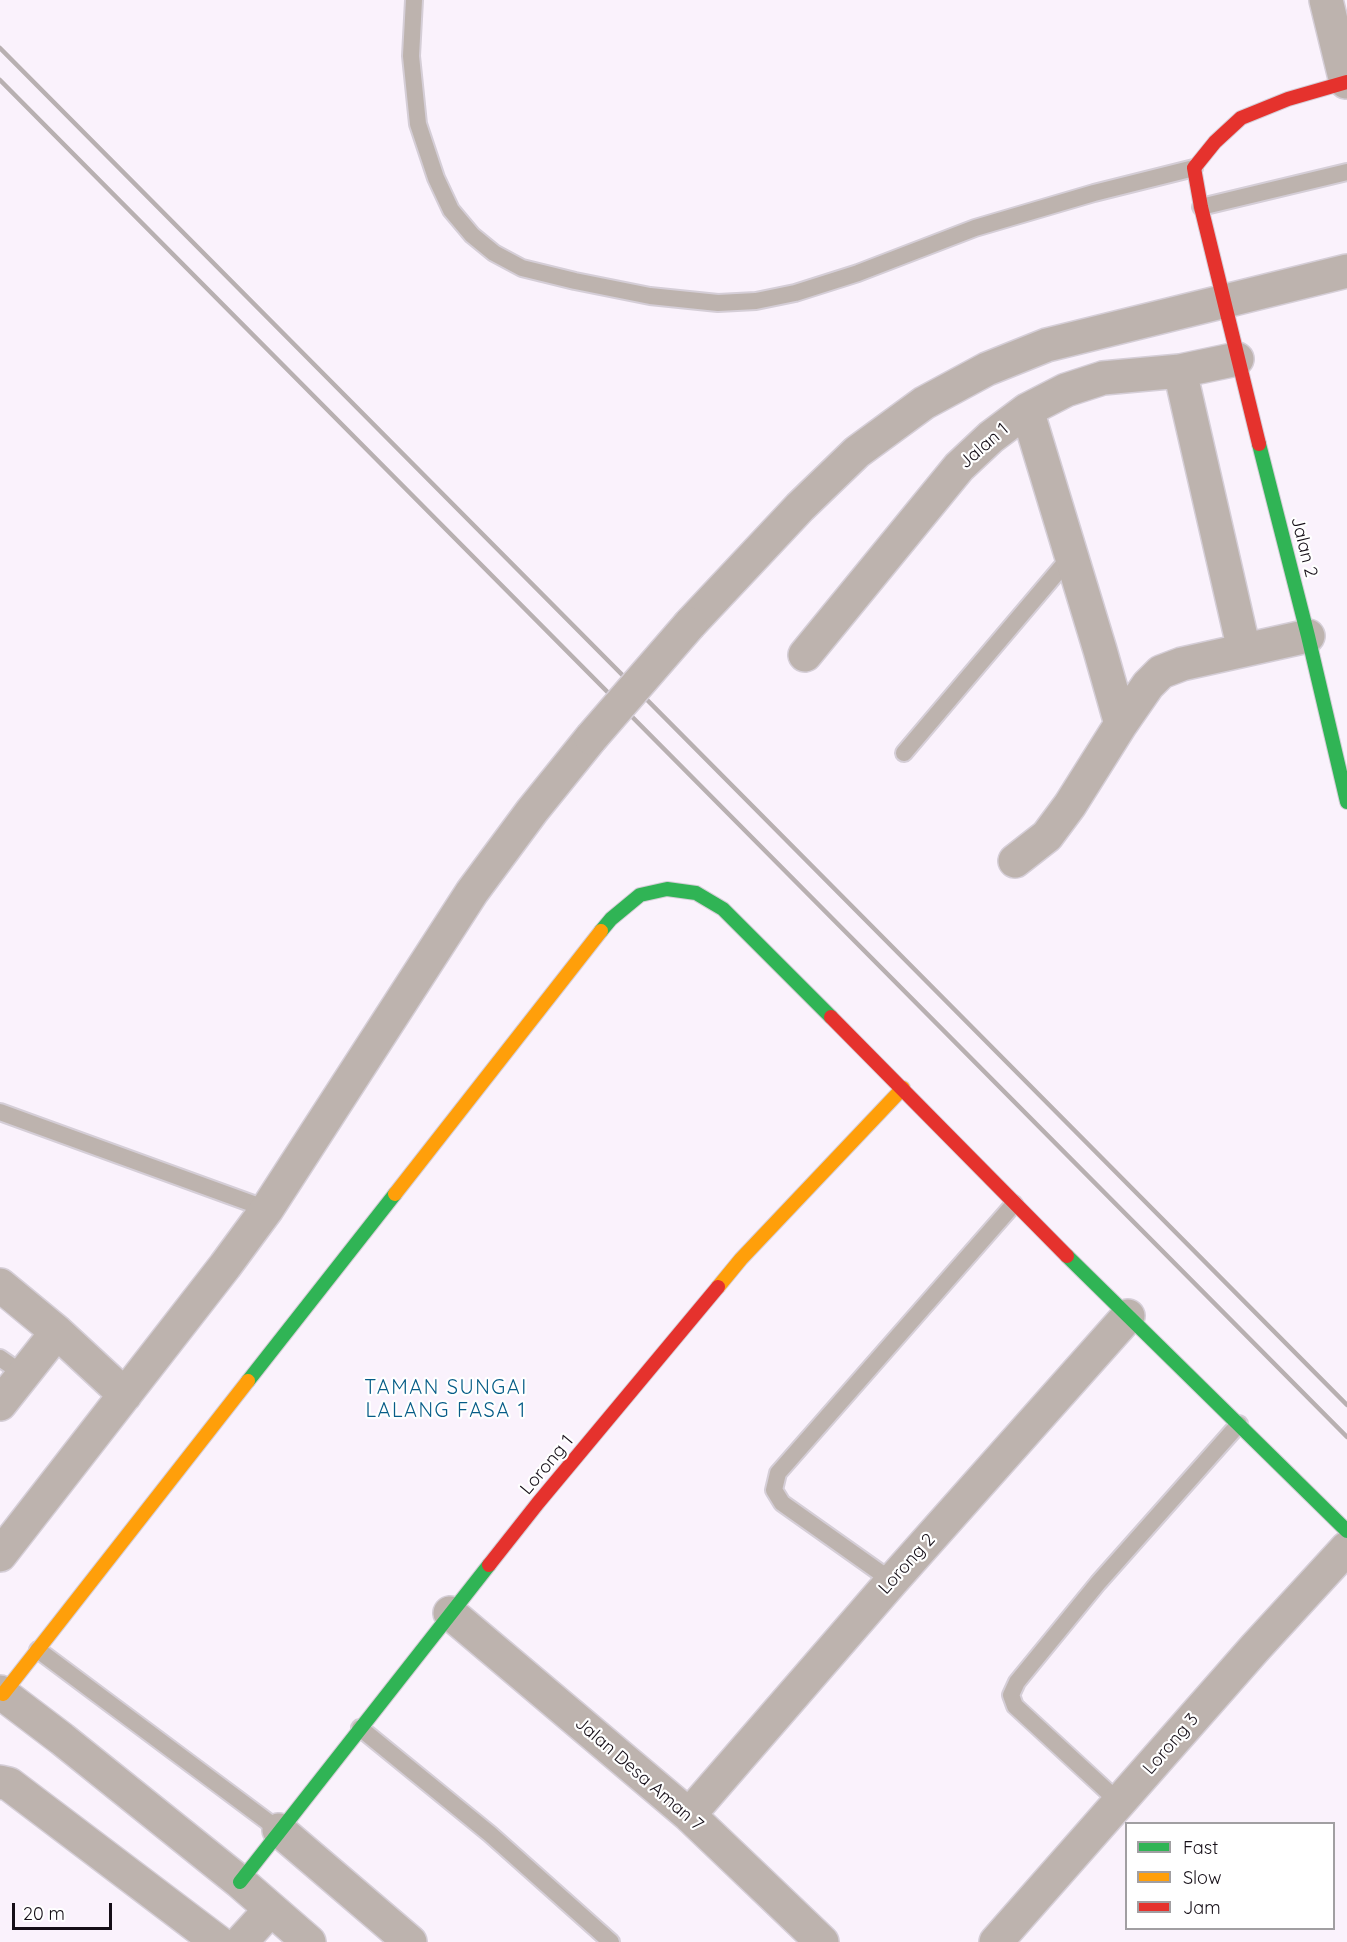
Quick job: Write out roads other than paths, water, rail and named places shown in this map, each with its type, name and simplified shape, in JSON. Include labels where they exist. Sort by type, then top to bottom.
[{"type":"street","points":[[1194,168],[1215,142],[1242,118],[1288,99],[1347,82],[1326,0]]},
{"type":"street","name":"Jalan 2","points":[[1194,168],[1237,359],[1308,636],[1347,802]]},
{"type":"street","points":[[0,1555],[267,1209],[472,892],[532,811],[591,738],[690,624],[800,507],[857,452],[924,403],[987,369],[1047,345],[1347,271]]},
{"type":"street","name":"Jalan 1","points":[[805,655],[939,488],[991,436],[1027,410],[1066,390],[1103,378],[1180,371],[1237,359]]},
{"type":"street","points":[[1180,371],[1244,650]]},
{"type":"street","points":[[1027,410],[1121,724]]},
{"type":"street","points":[[1015,861],[1047,836],[1148,685],[1161,672],[1182,664],[1308,636]]},
{"type":"street","points":[[288,1930],[240,1882],[2,1693],[610,919],[640,895],[667,889],[696,893],[723,909],[903,1088],[1014,1204],[1347,1531]]},
{"type":"street","name":"Lorong 1","points":[[240,1882],[538,1503],[741,1259],[903,1088]]},
{"type":"street","points":[[0,1285],[57,1332],[125,1395]]},
{"type":"street","name":"Lorong 2","points":[[689,1815],[892,1581],[1128,1316]]},
{"type":"street","points":[[0,1404],[11,1366],[57,1332]]},
{"type":"street","name":"Lorong 3","points":[[996,1942],[1255,1648],[1347,1548]]},
{"type":"street","name":"Jalan Desa Aman 7","points":[[450,1613],[689,1815],[822,1942]]},
{"type":"street","points":[[0,1782],[9,1784],[218,1942]]},
{"type":"street","points":[[279,1830],[410,1942]]},
{"type":"street","points":[[241,1942],[288,1930]]},
{"type":"lane","points":[[414,0],[411,56],[418,124],[436,178],[451,210],[472,235],[494,253],[522,268],[575,281],[650,296],[718,303],[756,301],[858,273],[986,225],[1094,193],[1194,168]]},
{"type":"lane","points":[[1201,207],[1347,172]]},
{"type":"lane","points":[[904,753],[1071,556]]},
{"type":"lane","points":[[0,1112],[267,1209]]},
{"type":"lane","points":[[892,1581],[782,1503],[774,1490],[778,1473],[1014,1204]]},
{"type":"lane","points":[[1120,1803],[1015,1706],[1011,1695],[1017,1682],[1098,1582],[1239,1424]]},
{"type":"lane","points":[[38,1650],[279,1830]]},
{"type":"lane","points":[[360,1728],[490,1834],[611,1942]]},
{"type":"railway","points":[[0,48],[1347,1405]]},
{"type":"railway","points":[[0,80],[1347,1437]]},
{"type":"district","name":"TAMAN SUNGAI LALANG FASA 1","points":[[446,1400]]}]
